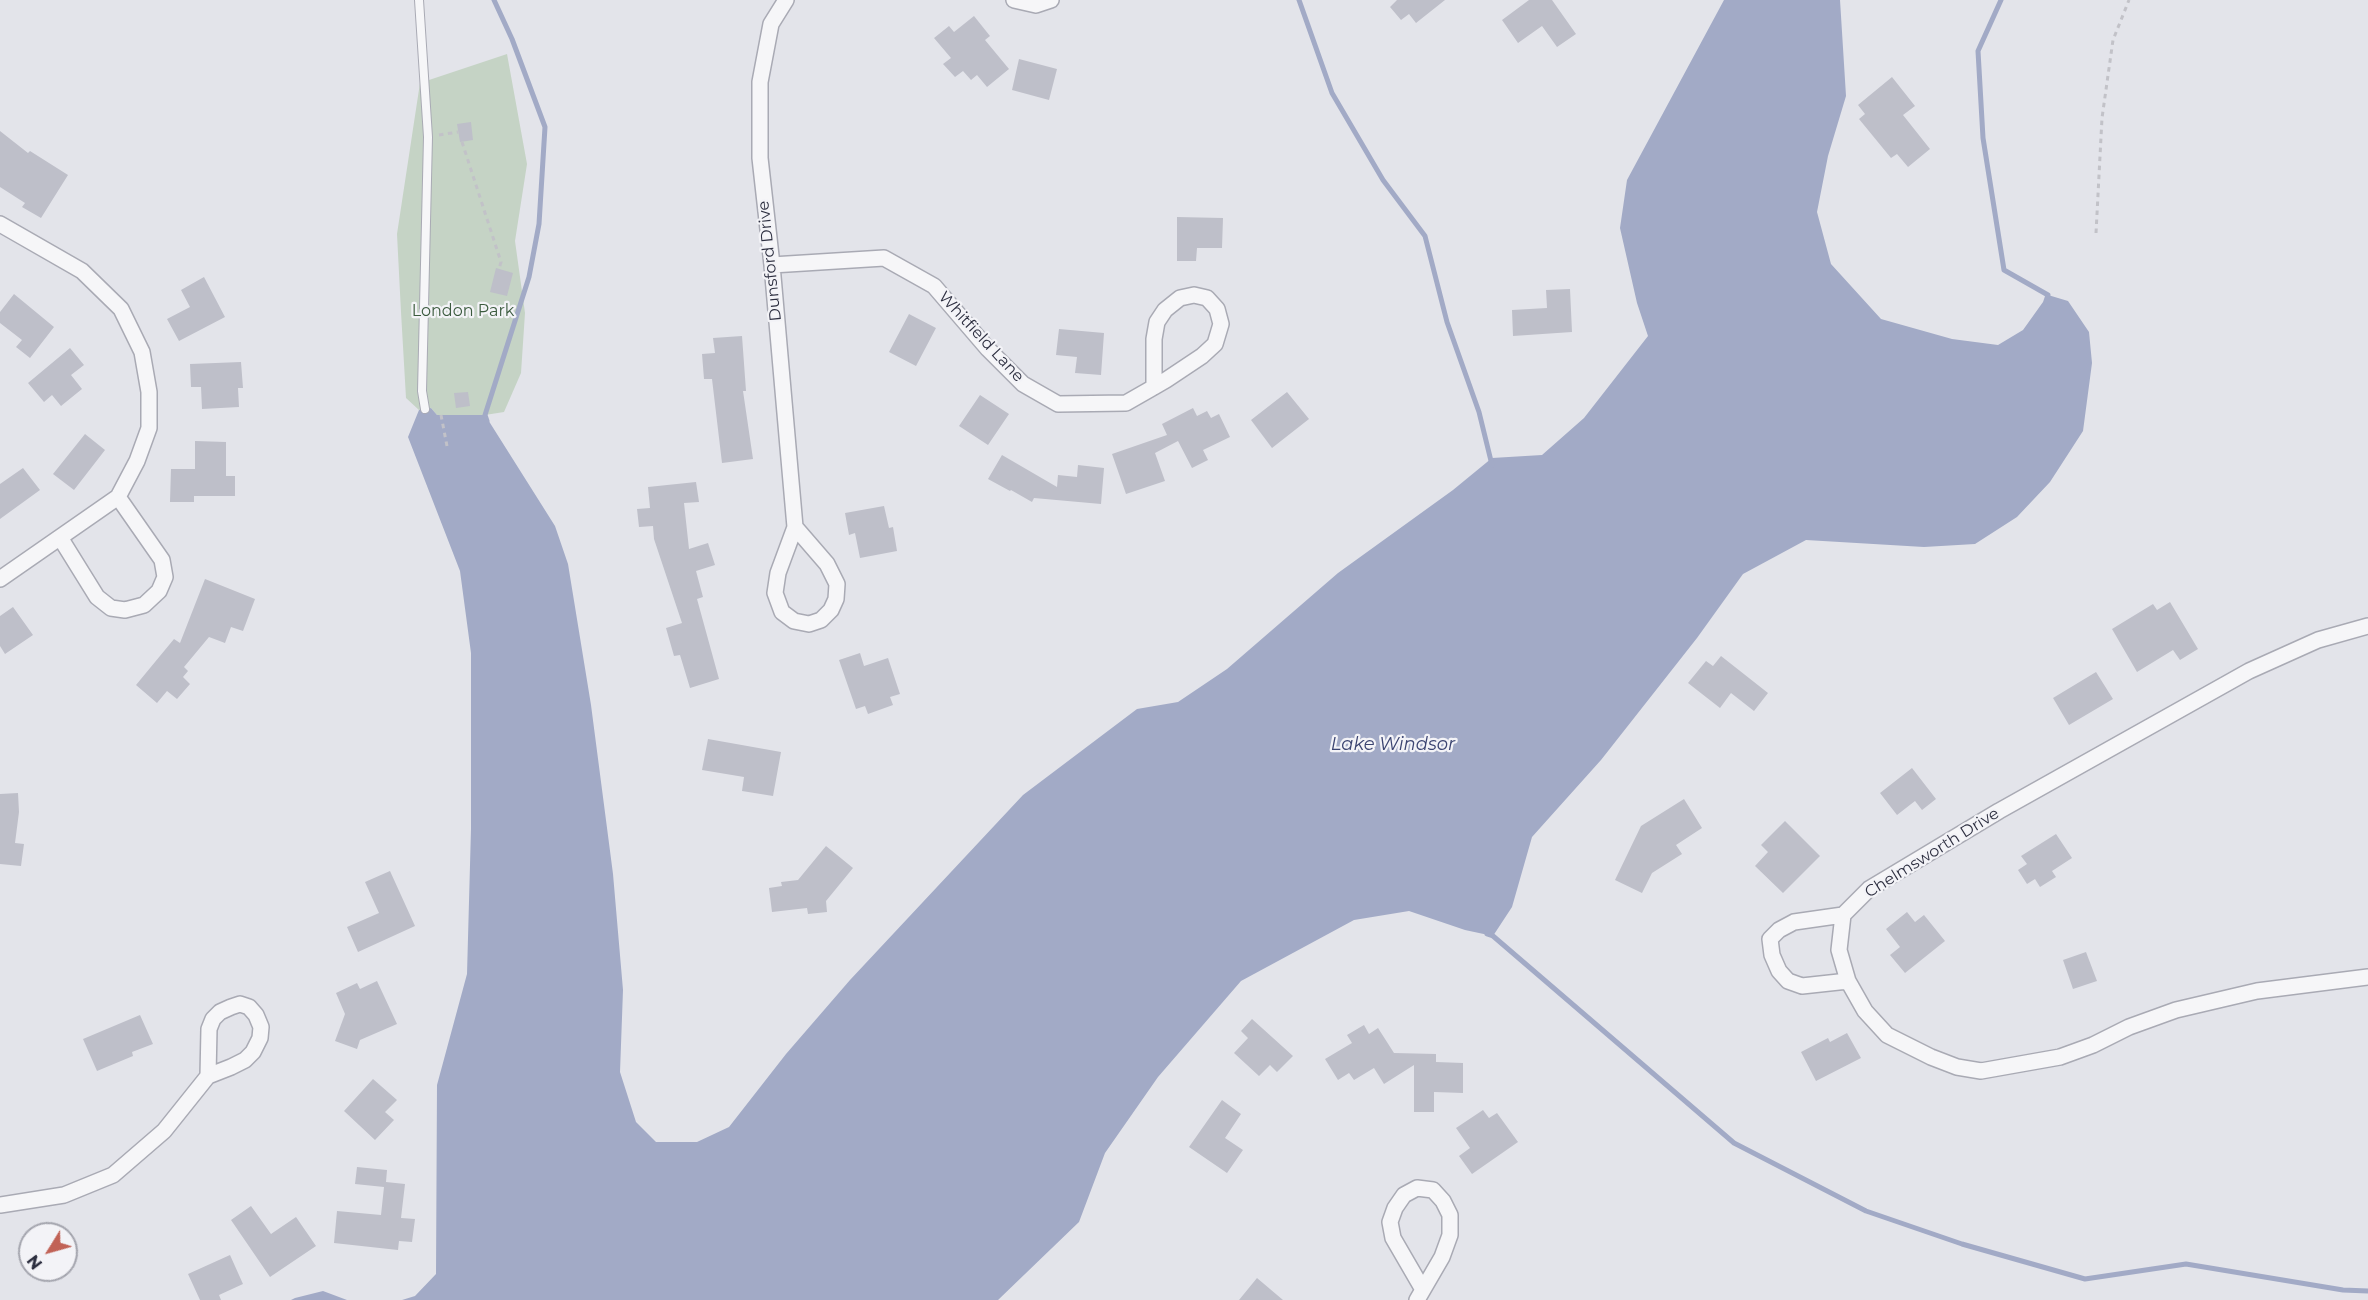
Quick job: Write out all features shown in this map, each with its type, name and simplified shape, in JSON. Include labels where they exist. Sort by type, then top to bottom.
[{"type":"street","name":"Dunsford Drive","points":[[786,0],[771,24],[760,82],[760,158],[772,265],[795,527],[778,573],[775,593],[782,612],[794,621],[809,624],[821,620],[831,610],[836,599],[837,584],[827,564],[795,527]]},
{"type":"street","points":[[1014,0],[1035,5],[1051,0]]},
{"type":"street","points":[[0,224],[82,271],[121,309],[142,352],[149,392],[149,428],[137,461],[118,497],[61,539],[0,579]]},
{"type":"street","name":"Whitfield Lane","points":[[772,265],[884,258],[934,286],[988,349],[1023,384],[1059,404],[1126,403],[1154,387],[1202,356],[1215,344],[1221,324],[1217,309],[1208,298],[1194,295],[1180,298],[1165,310],[1157,322],[1154,339],[1154,387]]},
{"type":"street","points":[[61,539],[97,597],[111,608],[125,610],[144,605],[159,591],[165,577],[162,560],[118,497]]},
{"type":"street","name":"Chelmsworth Drive","points":[[1843,915],[1869,889],[1999,811],[2249,671],[2318,640],[2368,626]]},
{"type":"street","points":[[1848,981],[1802,986],[1788,981],[1779,971],[1772,955],[1770,939],[1779,930],[1794,922],[1843,915],[1839,950],[1848,981],[1865,1011],[1887,1035],[1957,1067],[1981,1071],[2060,1057],[2093,1045],[2129,1027],[2176,1010],[2257,991],[2368,977]]},
{"type":"street","points":[[0,1204],[64,1195],[113,1175],[164,1131],[208,1076],[238,1064],[253,1052],[260,1038],[261,1027],[256,1015],[249,1007],[240,1004],[231,1007],[220,1012],[213,1019],[209,1029],[208,1076]]},
{"type":"street","points":[[1417,1188],[1433,1190],[1443,1201],[1450,1215],[1450,1235],[1442,1257],[1419,1294],[1393,1238],[1390,1222],[1395,1208],[1404,1195],[1417,1188]]},
{"type":"lane","points":[[419,0],[428,137],[422,391],[425,409]]},
{"type":"path","points":[[2096,233],[2103,118],[2113,40],[2129,0]]},
{"type":"path","points":[[428,137],[458,132]]},
{"type":"path","points":[[462,142],[501,262],[499,269]]},
{"type":"path","points":[[441,415],[447,446]]},
{"type":"green space","name":"London Park","points":[[507,54],[527,164],[515,241],[525,313],[521,373],[504,412],[485,415],[437,415],[431,408],[419,410],[406,398],[397,234],[420,83]]},
{"type":"water","name":"Lake Windsor","points":[[1724,0],[1840,0],[1846,96],[1828,156],[1817,212],[1831,264],[1881,319],[1952,339],[1998,345],[2023,330],[2048,295],[2068,301],[2089,332],[2092,363],[2083,431],[2050,482],[2017,517],[1975,544],[1924,547],[1806,540],[1743,574],[1697,638],[1601,760],[1532,837],[1512,907],[1493,936],[1465,930],[1409,911],[1354,920],[1241,981],[1158,1077],[1105,1153],[1079,1222],[998,1300],[402,1300],[415,1296],[436,1274],[437,1085],[467,974],[471,829],[471,653],[460,571],[408,437],[419,410],[431,408],[437,415],[485,415],[555,526],[568,564],[591,705],[613,874],[623,990],[620,1072],[636,1122],[656,1142],[697,1142],[729,1127],[786,1054],[850,980],[1023,795],[1137,709],[1178,702],[1227,669],[1338,573],[1453,490],[1492,458],[1542,455],[1584,418],[1648,336],[1637,303],[1620,228],[1627,180]]},
{"type":"water","points":[[323,1291],[347,1300],[291,1300],[295,1298]]},
{"type":"building","points":[[1397,0],[1445,0],[1416,23],[1409,14],[1401,20],[1390,7]]},
{"type":"building","points":[[1529,0],[1552,0],[1576,34],[1557,47],[1542,26],[1518,43],[1502,20]]},
{"type":"building","points":[[974,16],[990,36],[985,40],[1009,69],[987,87],[977,75],[971,80],[963,71],[955,77],[943,64],[951,58],[934,38],[949,26],[954,32]]},
{"type":"building","points":[[1019,59],[1057,69],[1049,100],[1012,90]]},
{"type":"building","points":[[1892,77],[1915,106],[1903,115],[1930,149],[1908,167],[1897,154],[1891,158],[1859,119],[1865,114],[1858,105]]},
{"type":"building","points":[[471,122],[473,140],[460,142],[457,124]]},
{"type":"building","points":[[0,131],[28,153],[30,151],[68,175],[41,218],[22,207],[25,203],[0,187]]},
{"type":"building","points":[[1177,217],[1223,218],[1222,248],[1197,248],[1196,261],[1177,261]]},
{"type":"building","points":[[496,268],[513,273],[507,296],[490,292]]},
{"type":"building","points":[[204,277],[225,317],[179,341],[167,319],[190,307],[181,290]]},
{"type":"building","points":[[1570,289],[1572,332],[1513,336],[1512,310],[1547,308],[1546,290]]},
{"type":"building","points":[[14,294],[54,327],[30,358],[16,347],[22,340],[0,323],[0,312]]},
{"type":"building","points":[[909,314],[936,328],[916,366],[889,352]]},
{"type":"building","points":[[1059,329],[1104,333],[1101,375],[1075,373],[1077,357],[1056,355]]},
{"type":"building","points":[[742,336],[746,391],[743,391],[753,459],[722,463],[712,379],[704,379],[702,354],[715,353],[713,338]]},
{"type":"building","points":[[70,348],[84,365],[71,375],[82,389],[61,406],[52,395],[44,402],[28,383]]},
{"type":"building","points":[[241,362],[243,388],[238,388],[239,407],[202,409],[201,387],[191,387],[190,364]]},
{"type":"building","points":[[468,392],[470,406],[456,408],[454,393]]},
{"type":"building","points":[[1287,392],[1309,419],[1272,448],[1251,420]]},
{"type":"building","points":[[980,395],[1009,414],[988,445],[959,426]]},
{"type":"building","points":[[1193,408],[1197,416],[1207,411],[1211,418],[1219,414],[1230,437],[1203,450],[1208,460],[1192,468],[1178,441],[1155,453],[1165,481],[1126,494],[1112,454],[1167,435],[1162,424]]},
{"type":"building","points":[[85,434],[105,450],[74,490],[53,474]]},
{"type":"building","points":[[195,441],[226,442],[226,476],[235,476],[235,496],[194,496],[194,502],[170,502],[171,469],[195,469]]},
{"type":"building","points":[[1002,455],[1057,487],[1058,475],[1077,477],[1078,465],[1104,468],[1101,504],[1034,498],[1032,502],[988,479]]},
{"type":"building","points":[[23,468],[40,490],[0,519],[0,484]]},
{"type":"building","points":[[696,482],[699,502],[684,503],[689,549],[708,543],[715,565],[696,571],[703,597],[697,599],[719,679],[690,688],[680,655],[674,656],[666,628],[682,623],[654,539],[653,526],[639,527],[637,509],[650,508],[648,487]]},
{"type":"building","points":[[884,506],[889,528],[893,527],[897,551],[860,558],[855,533],[849,535],[845,513]]},
{"type":"building","points":[[205,579],[255,599],[243,631],[231,627],[225,643],[209,637],[184,667],[188,671],[183,677],[190,684],[177,699],[167,691],[157,703],[136,685],[174,639],[180,643]]},
{"type":"building","points":[[2170,602],[2198,649],[2180,660],[2173,650],[2137,672],[2112,629],[2153,604],[2157,610]]},
{"type":"building","points":[[13,607],[33,635],[5,654],[0,646],[0,616]]},
{"type":"building","points":[[860,653],[864,666],[888,658],[900,694],[890,697],[893,705],[868,714],[865,706],[856,709],[839,660]]},
{"type":"building","points":[[1721,656],[1768,693],[1754,711],[1731,693],[1720,708],[1688,683],[1706,661],[1713,666]]},
{"type":"building","points":[[2096,672],[2113,699],[2069,725],[2053,698]]},
{"type":"building","points":[[708,739],[781,752],[773,796],[742,791],[744,777],[702,770]]},
{"type":"building","points":[[1912,768],[1936,799],[1922,810],[1915,801],[1897,815],[1880,793]]},
{"type":"building","points":[[18,793],[19,812],[15,843],[24,844],[21,866],[0,864],[0,794]]},
{"type":"building","points":[[1684,799],[1702,828],[1676,845],[1682,854],[1652,873],[1642,893],[1615,880],[1641,826]]},
{"type":"building","points":[[1785,821],[1820,856],[1783,893],[1755,866],[1768,852],[1761,845]]},
{"type":"building","points":[[2056,834],[2072,858],[2052,871],[2056,877],[2040,887],[2035,879],[2027,884],[2018,870],[2027,864],[2021,856]]},
{"type":"building","points":[[826,846],[853,868],[826,901],[827,912],[808,914],[807,908],[772,912],[769,888],[782,886],[781,882],[798,880]]},
{"type":"building","points":[[390,871],[415,926],[358,952],[347,927],[379,913],[365,882]]},
{"type":"building","points":[[1907,912],[1915,922],[1924,915],[1945,941],[1905,973],[1890,955],[1900,947],[1886,929]]},
{"type":"building","points":[[2086,952],[2097,981],[2073,989],[2063,960]]},
{"type":"building","points":[[377,981],[397,1024],[360,1040],[357,1049],[335,1041],[345,1014],[336,993],[357,983],[360,989]]},
{"type":"building","points":[[140,1015],[153,1044],[132,1052],[133,1056],[97,1071],[83,1039]]},
{"type":"building","points":[[1252,1019],[1293,1056],[1277,1072],[1270,1065],[1259,1076],[1234,1053],[1248,1038],[1241,1031]]},
{"type":"building","points":[[1364,1025],[1369,1034],[1378,1028],[1394,1053],[1436,1054],[1436,1062],[1463,1063],[1463,1093],[1434,1092],[1434,1112],[1414,1112],[1414,1065],[1384,1084],[1374,1068],[1354,1080],[1349,1073],[1338,1080],[1325,1059],[1352,1043],[1347,1035]]},
{"type":"building","points":[[1847,1033],[1861,1058],[1816,1081],[1801,1052],[1828,1038],[1830,1042]]},
{"type":"building","points":[[373,1079],[397,1100],[385,1112],[394,1120],[375,1140],[344,1111]]},
{"type":"building","points":[[1222,1100],[1241,1114],[1225,1138],[1243,1150],[1227,1173],[1189,1147]]},
{"type":"building","points":[[1483,1110],[1489,1118],[1497,1113],[1518,1142],[1472,1174],[1459,1156],[1470,1148],[1456,1128]]},
{"type":"building","points":[[357,1167],[387,1170],[386,1182],[405,1184],[401,1218],[415,1219],[412,1242],[399,1241],[398,1250],[334,1243],[337,1211],[381,1215],[384,1187],[355,1184]]},
{"type":"building","points":[[251,1206],[271,1234],[296,1217],[316,1246],[270,1277],[231,1220]]},
{"type":"building","points":[[230,1255],[243,1284],[219,1295],[221,1300],[200,1300],[188,1274]]},
{"type":"building","points":[[1257,1278],[1283,1300],[1239,1300]]},
{"type":"waterway","points":[[487,421],[485,415],[529,277],[539,224],[545,127],[512,39],[494,0]]},
{"type":"waterway","points":[[1299,0],[1332,93],[1383,180],[1425,236],[1447,322],[1479,412],[1492,465]]},
{"type":"waterway","points":[[2001,0],[1978,51],[1983,138],[2004,270],[2048,295],[2046,301]]},
{"type":"waterway","points":[[1487,934],[1493,936],[1734,1143],[1866,1211],[1962,1244],[2085,1279],[2186,1264],[2343,1290],[2368,1291]]}]
